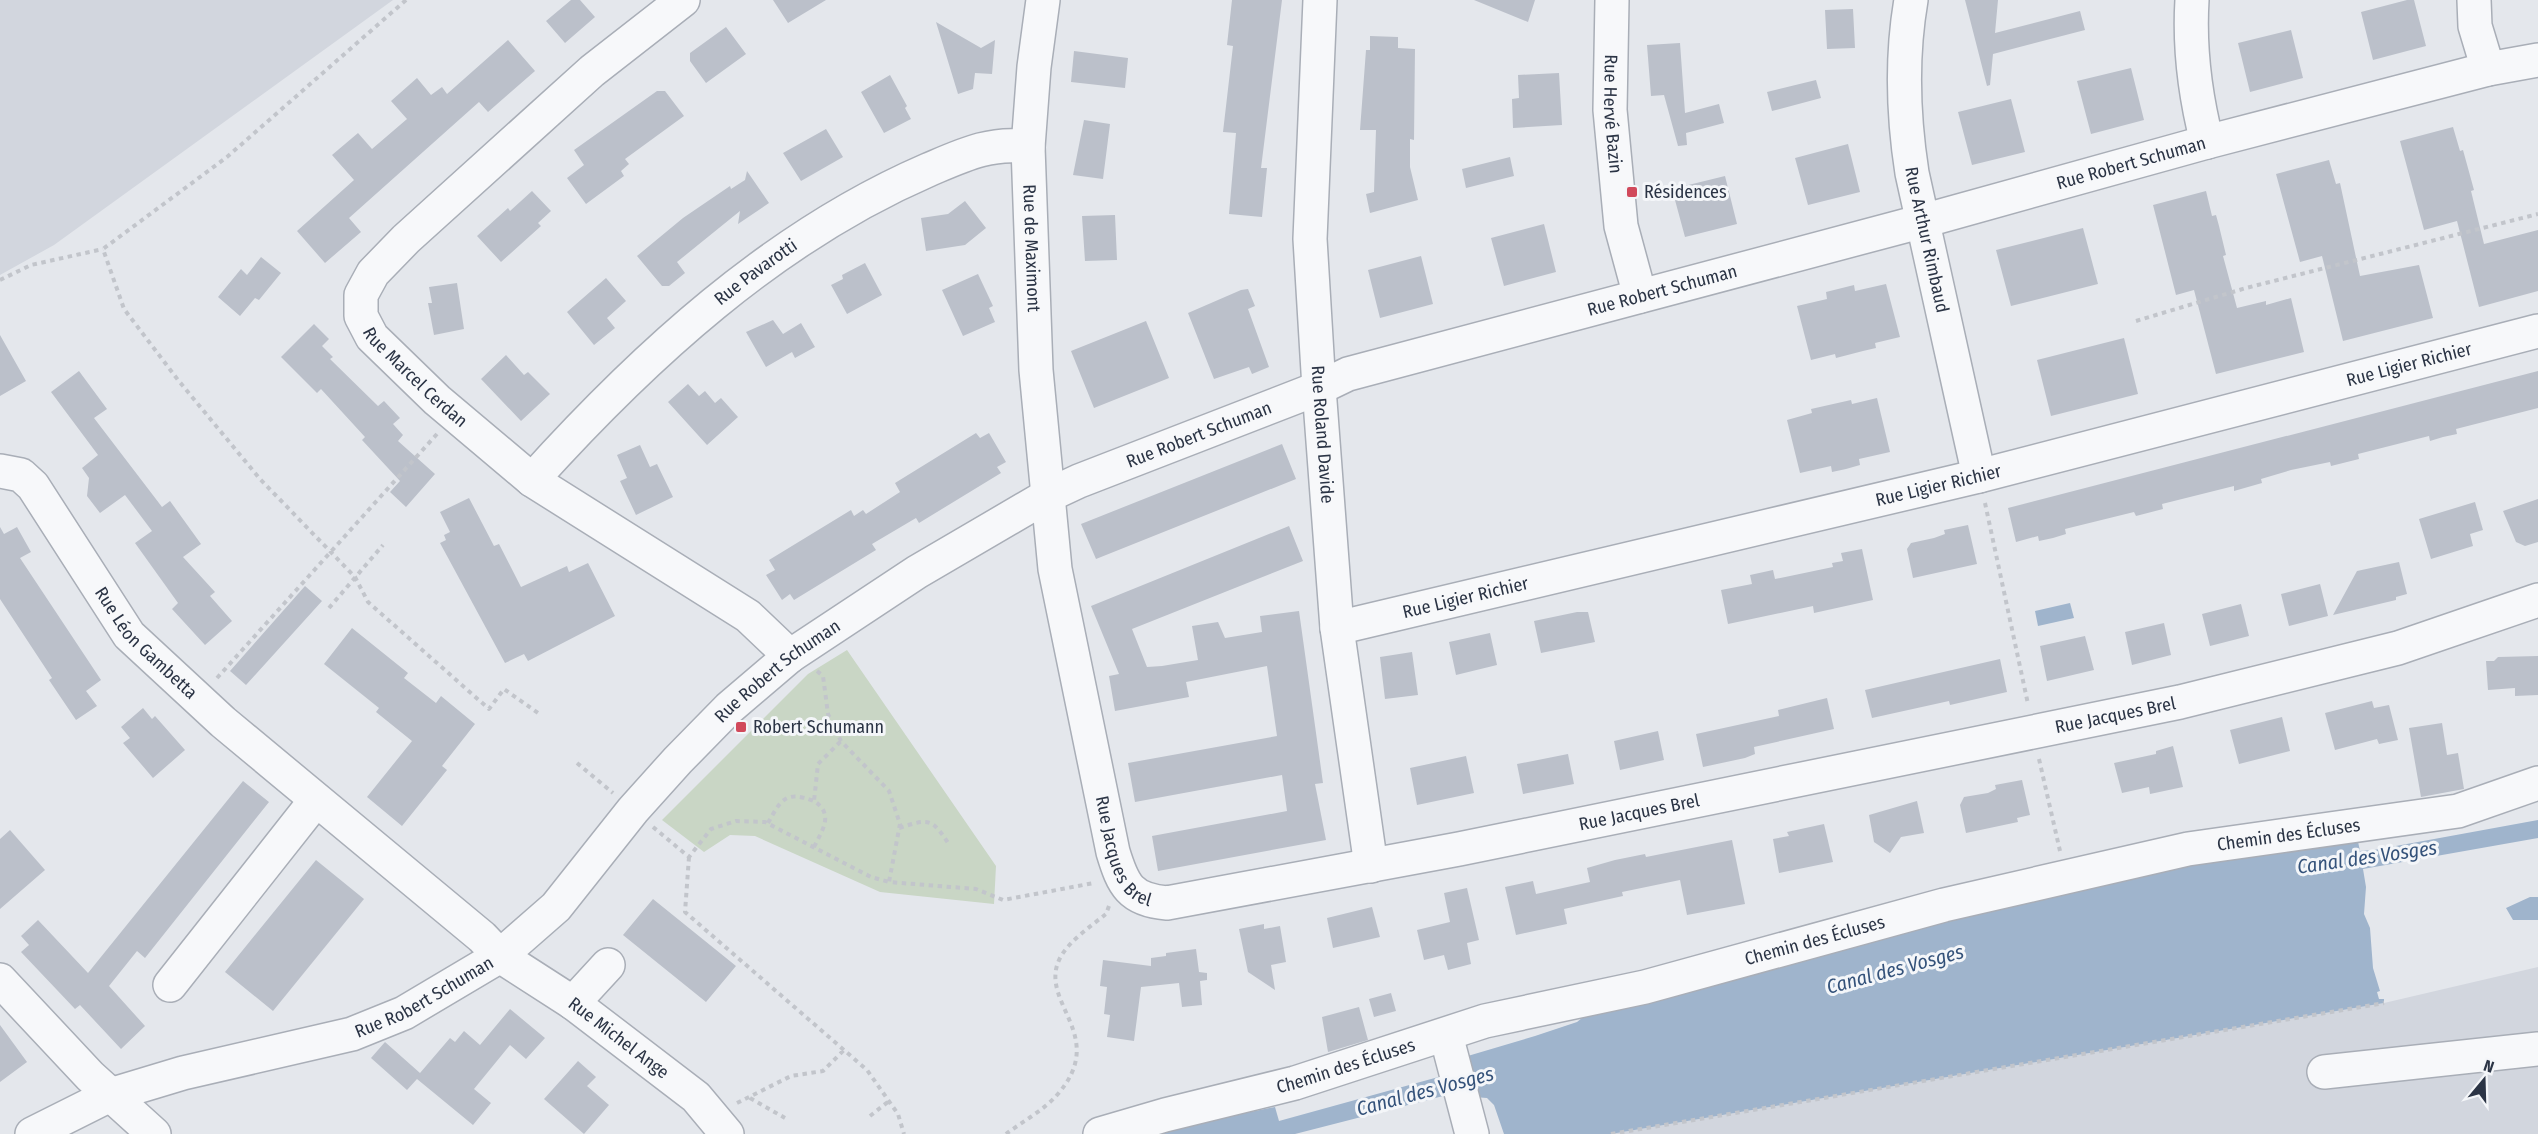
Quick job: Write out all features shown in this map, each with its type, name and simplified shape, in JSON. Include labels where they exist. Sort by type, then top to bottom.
[{"type":"street","name":"Rue Marcel Cerdan","points":[[684,0],[592,71],[373,273],[361,295],[361,316],[372,337],[454,415],[532,480],[748,616],[793,654]]},
{"type":"street","name":"Rue de Maximont","points":[[1043,0],[1034,67],[1028,147],[1036,370],[1047,496]]},
{"type":"street","name":"Rue Roland Davide","points":[[1320,0],[1310,238],[1337,628],[1371,866]]},
{"type":"street","name":"Rue Hervé Bazin","points":[[1612,0],[1610,110],[1622,226],[1640,296]]},
{"type":"street","name":"Rue Arthur Rimbaud","points":[[1911,0],[1905,35],[1904,123],[1979,476]]},
{"type":"street","points":[[2192,0],[2189,33],[2197,103],[2207,142]]},
{"type":"street","points":[[2474,0],[2475,26],[2488,69]]},
{"type":"street","name":"Rue Robert Schuman","points":[[32,1134],[110,1095],[183,1073],[352,1034],[404,1014],[500,956],[556,907],[633,810],[729,708],[793,654],[917,572],[1047,496],[1319,388],[1348,374],[1923,221],[2207,142],[2488,69],[2538,60]]},
{"type":"street","name":"Rue Pavarotti","points":[[532,480],[654,354],[771,260],[888,187],[986,146],[1028,147]]},
{"type":"street","name":"Rue Ligier Richier","points":[[1337,628],[1979,476],[2538,331]]},
{"type":"street","name":"Rue Léon Gambetta","points":[[0,471],[21,475],[33,486],[129,635],[198,699],[482,937],[500,956]]},
{"type":"street","name":"Rue Jacques Brel","points":[[1047,496],[1055,569],[1072,665],[1121,878],[1132,892],[1148,901],[1167,903],[1371,866],[2034,734],[2180,702],[2398,648],[2538,600]]},
{"type":"street","name":"Chemin des Écluses","points":[[1101,1134],[1165,1115],[1448,1043],[1485,1021],[1645,987],[1944,905],[2188,849],[2458,811],[2538,783]]},
{"type":"street","points":[[170,985],[316,800]]},
{"type":"street","name":"Rue Michel Ange","points":[[500,956],[573,1003],[696,1097],[719,1125]]},
{"type":"street","points":[[573,1003],[608,965]]},
{"type":"street","points":[[0,980],[110,1095],[154,1134]]},
{"type":"street","points":[[1448,1043],[1469,1124]]},
{"type":"street","points":[[2324,1072],[2538,1049]]},
{"type":"path","points":[[0,279],[31,265],[103,249],[227,157],[406,0]]},
{"type":"path","points":[[2136,321],[2247,288],[2538,214]]},
{"type":"path","points":[[103,249],[124,309],[178,380],[260,479],[355,577],[368,602],[489,709],[504,689],[538,712]]},
{"type":"path","points":[[198,699],[454,415]]},
{"type":"path","points":[[1979,476],[2066,878]]},
{"type":"path","points":[[329,608],[383,545]]},
{"type":"path","points":[[793,654],[823,676],[828,714],[841,741],[889,791],[899,828],[889,882]]},
{"type":"path","points":[[814,801],[818,764],[841,741]]},
{"type":"path","points":[[577,763],[689,857]]},
{"type":"path","points":[[768,823],[780,802],[789,796],[801,796],[814,801],[823,807],[827,814],[826,822],[814,847]]},
{"type":"path","points":[[904,1134],[898,1114],[867,1070],[685,912],[689,857],[711,829],[736,820],[768,823],[871,877],[889,882],[976,889],[1003,900],[1121,878]]},
{"type":"path","points":[[899,828],[924,820],[936,824],[950,846]]},
{"type":"path","points":[[1006,1134],[1056,1096],[1074,1071],[1078,1042],[1056,984],[1055,972],[1060,957],[1106,914],[1121,878]]},
{"type":"path","points":[[1611,1134],[2384,1003]]},
{"type":"path","points":[[719,1125],[749,1097],[791,1076],[823,1071],[844,1050]]},
{"type":"path","points":[[749,1097],[784,1118]]},
{"type":"path","points":[[870,1116],[889,1101]]},
{"type":"shaded area","points":[[0,0],[393,0],[54,245],[0,275]]},
{"type":"shaded area","points":[[2538,967],[2538,1134],[1611,1134],[2384,1003]]},
{"type":"green space","points":[[847,650],[996,866],[994,904],[880,892],[755,836],[730,835],[704,852],[662,820],[808,674]]},
{"type":"water","points":[[2070,603],[2074,618],[2038,626],[2035,611]]},
{"type":"water","name":"Canal des Vosges","points":[[2538,820],[2538,838],[2363,869],[2366,887],[2364,914],[2370,928],[2373,968],[2380,991],[2377,992],[2379,999],[2384,999],[2384,1003],[1611,1134],[1504,1134],[1494,1105],[1487,1098],[1447,1095],[1295,1134],[1143,1134],[1275,1107],[1279,1121],[1442,1076],[1461,1058],[1577,1022],[1587,1014],[2091,878],[2357,837],[2360,851],[2374,850]]},
{"type":"water","points":[[2530,897],[2538,897],[2538,920],[2513,920],[2506,908]]},
{"type":"building","points":[[571,0],[580,0],[595,17],[565,43],[546,21]]},
{"type":"building","points":[[773,0],[826,0],[788,23]]},
{"type":"building","points":[[1232,0],[1282,0],[1261,168],[1267,168],[1262,217],[1229,214],[1236,133],[1223,132],[1233,46],[1227,45]]},
{"type":"building","points":[[1474,0],[1535,0],[1528,22]]},
{"type":"building","points":[[1965,0],[1998,0],[1995,33],[2080,11],[2085,30],[1993,54],[1990,85],[1987,86]]},
{"type":"building","points":[[2414,0],[2426,46],[2373,60],[2361,12]]},
{"type":"building","points":[[1853,9],[1855,48],[1827,49],[1825,10]]},
{"type":"building","points":[[936,22],[981,48],[995,40],[992,74],[975,73],[973,89],[958,94]]},
{"type":"building","points":[[726,27],[746,54],[706,83],[690,61],[690,53]]},
{"type":"building","points":[[2291,30],[2303,78],[2250,92],[2238,43]]},
{"type":"building","points":[[1370,36],[1398,37],[1398,48],[1415,49],[1414,140],[1410,139],[1410,167],[1418,200],[1370,213],[1366,194],[1374,192],[1376,130],[1360,130],[1366,50],[1370,50]]},
{"type":"building","points":[[508,40],[535,71],[488,112],[479,102],[349,218],[361,232],[325,263],[297,231],[354,180],[332,155],[358,133],[372,149],[407,119],[391,101],[417,78],[431,95],[442,87],[447,94]]},
{"type":"building","points":[[1680,43],[1685,113],[1719,104],[1724,123],[1686,133],[1687,145],[1678,146],[1664,95],[1651,96],[1647,45]]},
{"type":"building","points":[[1074,51],[1128,58],[1125,88],[1071,82]]},
{"type":"building","points":[[2131,68],[2144,120],[2091,134],[2077,81]]},
{"type":"building","points":[[1559,73],[1562,125],[1513,128],[1512,99],[1519,98],[1518,75]]},
{"type":"building","points":[[890,75],[907,106],[905,108],[911,119],[884,133],[861,92]]},
{"type":"building","points":[[1816,80],[1821,98],[1772,111],[1767,92]]},
{"type":"building","points":[[657,91],[665,91],[684,116],[625,159],[629,164],[621,171],[624,176],[586,204],[567,178],[584,165],[574,150]]},
{"type":"building","points":[[2011,99],[2025,152],[1972,165],[1958,112]]},
{"type":"building","points":[[1084,120],[1110,124],[1103,179],[1073,175]]},
{"type":"building","points":[[2453,127],[2460,151],[2463,150],[2474,190],[2471,191],[2484,244],[2538,230],[2538,291],[2479,307],[2457,221],[2424,230],[2400,141]]},
{"type":"building","points":[[826,129],[843,157],[801,181],[783,153]]},
{"type":"building","points":[[1848,144],[1860,192],[1808,205],[1795,158]]},
{"type":"building","points":[[1510,157],[1514,176],[1466,188],[1462,169]]},
{"type":"building","points":[[2329,160],[2336,184],[2340,183],[2360,276],[2419,265],[2433,318],[2343,341],[2322,256],[2300,262],[2276,174]]},
{"type":"building","points":[[747,171],[769,203],[738,224],[740,211],[677,262],[685,273],[669,286],[662,286],[637,256],[683,218],[730,186],[731,189],[745,180]]},
{"type":"building","points":[[1725,176],[1737,224],[1685,237],[1672,189]]},
{"type":"building","points":[[532,191],[551,211],[538,223],[541,226],[501,262],[477,236],[508,208],[510,211]]},
{"type":"building","points":[[2206,191],[2212,216],[2216,215],[2219,226],[2226,255],[2223,256],[2237,308],[2266,301],[2266,305],[2291,298],[2304,352],[2216,374],[2194,290],[2176,295],[2153,205]]},
{"type":"building","points":[[965,201],[986,228],[965,245],[926,251],[921,218],[948,214]]},
{"type":"building","points":[[1115,215],[1117,260],[1085,261],[1082,216]]},
{"type":"building","points":[[1544,224],[1556,272],[1504,286],[1491,238]]},
{"type":"building","points":[[2083,228],[2098,284],[2011,306],[1996,250]]},
{"type":"building","points":[[1421,256],[1433,304],[1380,318],[1368,270]]},
{"type":"building","points":[[261,257],[281,273],[259,300],[255,298],[240,316],[218,297],[241,269],[247,275]]},
{"type":"building","points":[[865,263],[882,295],[847,314],[831,285],[843,279],[842,275]]},
{"type":"building","points":[[978,274],[993,306],[989,308],[995,322],[963,336],[942,290]]},
{"type":"building","points":[[606,278],[626,301],[607,318],[615,328],[594,345],[567,312]]},
{"type":"building","points":[[457,283],[464,329],[434,335],[428,303],[432,303],[429,287]]},
{"type":"building","points":[[1886,284],[1900,337],[1875,343],[1876,348],[1836,358],[1835,354],[1811,360],[1797,306],[1827,299],[1826,292],[1854,285],[1855,291]]},
{"type":"building","points":[[1248,289],[1255,306],[1248,309],[1269,367],[1252,374],[1249,367],[1214,379],[1188,313]]},
{"type":"building","points":[[773,320],[783,334],[801,323],[815,347],[795,358],[792,352],[766,367],[746,332]]},
{"type":"building","points":[[1146,321],[1169,378],[1094,408],[1071,351]]},
{"type":"building","points":[[314,324],[329,339],[322,346],[333,357],[330,359],[378,406],[384,401],[400,418],[393,424],[403,435],[398,441],[435,474],[406,507],[390,492],[400,481],[362,440],[365,437],[321,389],[317,393],[281,357]]},
{"type":"building","points":[[0,335],[26,381],[0,396]]},
{"type":"building","points":[[2124,338],[2138,394],[2051,416],[2037,360]]},
{"type":"building","points":[[506,355],[524,375],[528,372],[550,394],[521,421],[481,379]]},
{"type":"building","points":[[79,371],[107,409],[94,418],[162,507],[170,501],[201,544],[183,557],[215,592],[210,596],[232,621],[205,645],[172,609],[178,603],[135,543],[152,531],[125,495],[100,513],[87,496],[89,478],[82,468],[98,455],[51,392]]},
{"type":"building","points":[[2538,371],[2538,408],[2456,429],[2457,434],[2430,441],[2429,436],[2358,454],[2359,459],[2331,466],[2330,462],[2291,470],[2261,479],[2262,483],[2234,491],[2234,486],[2162,504],[2163,509],[2136,516],[2134,512],[2065,529],[2066,534],[2053,538],[2039,541],[2038,536],[2016,542],[2008,508]]},
{"type":"building","points":[[688,384],[699,396],[705,391],[715,403],[721,398],[738,417],[707,445],[668,402]]},
{"type":"building","points":[[1877,398],[1890,452],[1859,459],[1860,465],[1846,469],[1832,472],[1831,466],[1800,473],[1787,420],[1812,413],[1811,409],[1851,400],[1852,404]]},
{"type":"building","points":[[976,433],[980,438],[989,433],[1006,462],[997,467],[1001,473],[919,523],[916,518],[872,544],[876,550],[794,600],[790,594],[782,600],[766,575],[775,570],[769,560],[851,510],[854,516],[863,510],[866,514],[900,492],[895,483]]},
{"type":"building","points":[[1282,444],[1296,479],[1096,559],[1081,524]]},
{"type":"building","points":[[640,445],[650,467],[657,464],[673,497],[636,515],[620,481],[627,478],[617,455]]},
{"type":"building","points":[[469,498],[494,546],[499,544],[521,587],[567,566],[569,572],[588,563],[615,616],[528,661],[524,654],[505,663],[440,543],[446,540],[444,535],[450,532],[440,512]]},
{"type":"building","points":[[2538,499],[2538,542],[2525,546],[2516,542],[2503,511]]},
{"type":"building","points":[[2475,502],[2483,530],[2470,534],[2473,546],[2431,559],[2419,519]]},
{"type":"building","points":[[1968,525],[1977,564],[1913,578],[1907,549],[1911,543],[1945,534],[1944,530]]},
{"type":"building","points":[[1289,526],[1303,561],[1132,629],[1147,667],[1162,666],[1198,660],[1192,626],[1218,622],[1225,638],[1262,632],[1260,616],[1299,611],[1323,783],[1315,784],[1326,840],[1158,871],[1152,836],[1287,811],[1282,775],[1135,802],[1128,763],[1277,736],[1267,666],[1186,682],[1189,697],[1115,711],[1109,676],[1119,674],[1091,606]]},
{"type":"building","points":[[0,527],[4,534],[17,527],[31,552],[20,558],[101,680],[86,691],[97,706],[76,720],[49,680],[52,678],[0,599]]},
{"type":"building","points":[[1862,549],[1873,600],[1814,613],[1813,606],[1728,624],[1721,590],[1752,584],[1750,575],[1773,570],[1775,579],[1833,567],[1832,563],[1843,561],[1841,553]]},
{"type":"building","points":[[2399,562],[2407,594],[2396,597],[2396,600],[2333,615],[2357,571]]},
{"type":"building","points":[[2320,584],[2328,616],[2289,626],[2281,594]]},
{"type":"building","points":[[305,586],[322,601],[246,685],[230,671]]},
{"type":"building","points":[[2241,604],[2249,636],[2210,646],[2202,614]]},
{"type":"building","points":[[1577,612],[1588,612],[1595,642],[1541,653],[1534,621]]},
{"type":"building","points":[[2164,623],[2171,655],[2132,665],[2125,632]]},
{"type":"building","points":[[352,628],[408,673],[404,678],[436,703],[441,696],[475,724],[442,766],[447,770],[402,826],[367,797],[412,741],[376,712],[379,708],[324,664]]},
{"type":"building","points":[[1490,633],[1497,665],[1456,675],[1449,642]]},
{"type":"building","points":[[2085,636],[2094,670],[2047,681],[2040,646]]},
{"type":"building","points":[[1412,652],[1418,695],[1385,699],[1380,657]]},
{"type":"building","points":[[2538,656],[2538,695],[2515,696],[2515,688],[2488,690],[2486,661],[2494,661],[2498,657]]},
{"type":"building","points":[[2000,659],[2007,692],[1950,705],[1949,701],[1872,718],[1865,690]]},
{"type":"building","points":[[1827,698],[1834,729],[1754,747],[1755,754],[1745,758],[1703,767],[1696,734],[1779,716],[1778,710]]},
{"type":"building","points":[[2372,701],[2374,708],[2389,705],[2398,740],[2379,744],[2377,739],[2335,750],[2325,713]]},
{"type":"building","points":[[143,708],[152,719],[155,716],[185,750],[153,778],[123,743],[130,738],[121,727]]},
{"type":"building","points":[[2282,717],[2290,751],[2239,764],[2230,730]]},
{"type":"building","points":[[2442,723],[2447,755],[2458,753],[2464,789],[2421,797],[2409,728]]},
{"type":"building","points":[[1658,731],[1664,760],[1620,770],[1614,741]]},
{"type":"building","points":[[2173,746],[2183,787],[2150,794],[2149,787],[2122,793],[2114,763],[2156,754],[2156,751]]},
{"type":"building","points":[[1568,754],[1574,784],[1523,794],[1517,764]]},
{"type":"building","points":[[1466,756],[1474,793],[1417,805],[1410,768]]},
{"type":"building","points":[[2022,780],[2030,815],[2017,818],[2018,822],[1966,833],[1960,805],[1964,797],[1988,793],[1996,789],[1995,785]]},
{"type":"building","points":[[243,781],[269,802],[145,958],[137,951],[109,986],[145,1026],[121,1049],[80,1005],[75,1009],[21,952],[29,945],[21,936],[38,920],[88,973]]},
{"type":"building","points":[[1917,801],[1924,833],[1901,837],[1890,853],[1874,842],[1869,815]]},
{"type":"building","points":[[1824,824],[1833,862],[1779,873],[1773,839],[1789,836],[1787,832]]},
{"type":"building","points":[[10,830],[45,870],[0,909],[0,839]]},
{"type":"building","points":[[1732,840],[1745,904],[1687,915],[1680,880],[1622,892],[1623,896],[1564,909],[1567,924],[1516,935],[1505,887],[1533,881],[1536,894],[1590,882],[1587,868],[1615,860],[1645,854],[1646,857]]},
{"type":"building","points":[[316,860],[364,899],[273,1011],[225,972]]},
{"type":"building","points":[[1467,888],[1479,940],[1467,943],[1471,964],[1448,970],[1444,955],[1424,960],[1417,930],[1450,922],[1444,893]]},
{"type":"building","points":[[653,899],[736,966],[706,1002],[623,935]]},
{"type":"building","points":[[1372,907],[1380,937],[1333,948],[1327,918]]},
{"type":"building","points":[[1264,924],[1264,929],[1280,926],[1286,962],[1271,965],[1275,990],[1248,972],[1239,929]]},
{"type":"building","points":[[1196,949],[1199,972],[1207,973],[1207,980],[1200,981],[1202,1005],[1182,1007],[1179,983],[1141,987],[1134,1041],[1107,1037],[1110,1015],[1104,1014],[1107,987],[1100,986],[1103,960],[1151,966],[1151,958],[1166,956],[1166,953]]},
{"type":"building","points":[[1391,993],[1396,1011],[1374,1017],[1369,999]]},
{"type":"building","points":[[1359,1007],[1368,1040],[1328,1052],[1322,1017]]},
{"type":"building","points":[[510,1009],[545,1038],[526,1059],[510,1045],[474,1089],[491,1103],[473,1125],[417,1079],[407,1090],[371,1058],[385,1042],[420,1073],[450,1038],[455,1042],[464,1031],[480,1045]]},
{"type":"building","points":[[0,1025],[27,1062],[0,1082]]},
{"type":"building","points":[[578,1061],[596,1077],[587,1086],[609,1105],[584,1134],[544,1099]]},
{"type":"place","name":"Résidences","points":[[1632,192]]},
{"type":"place","name":"Robert Schumann","points":[[741,727]]}]
